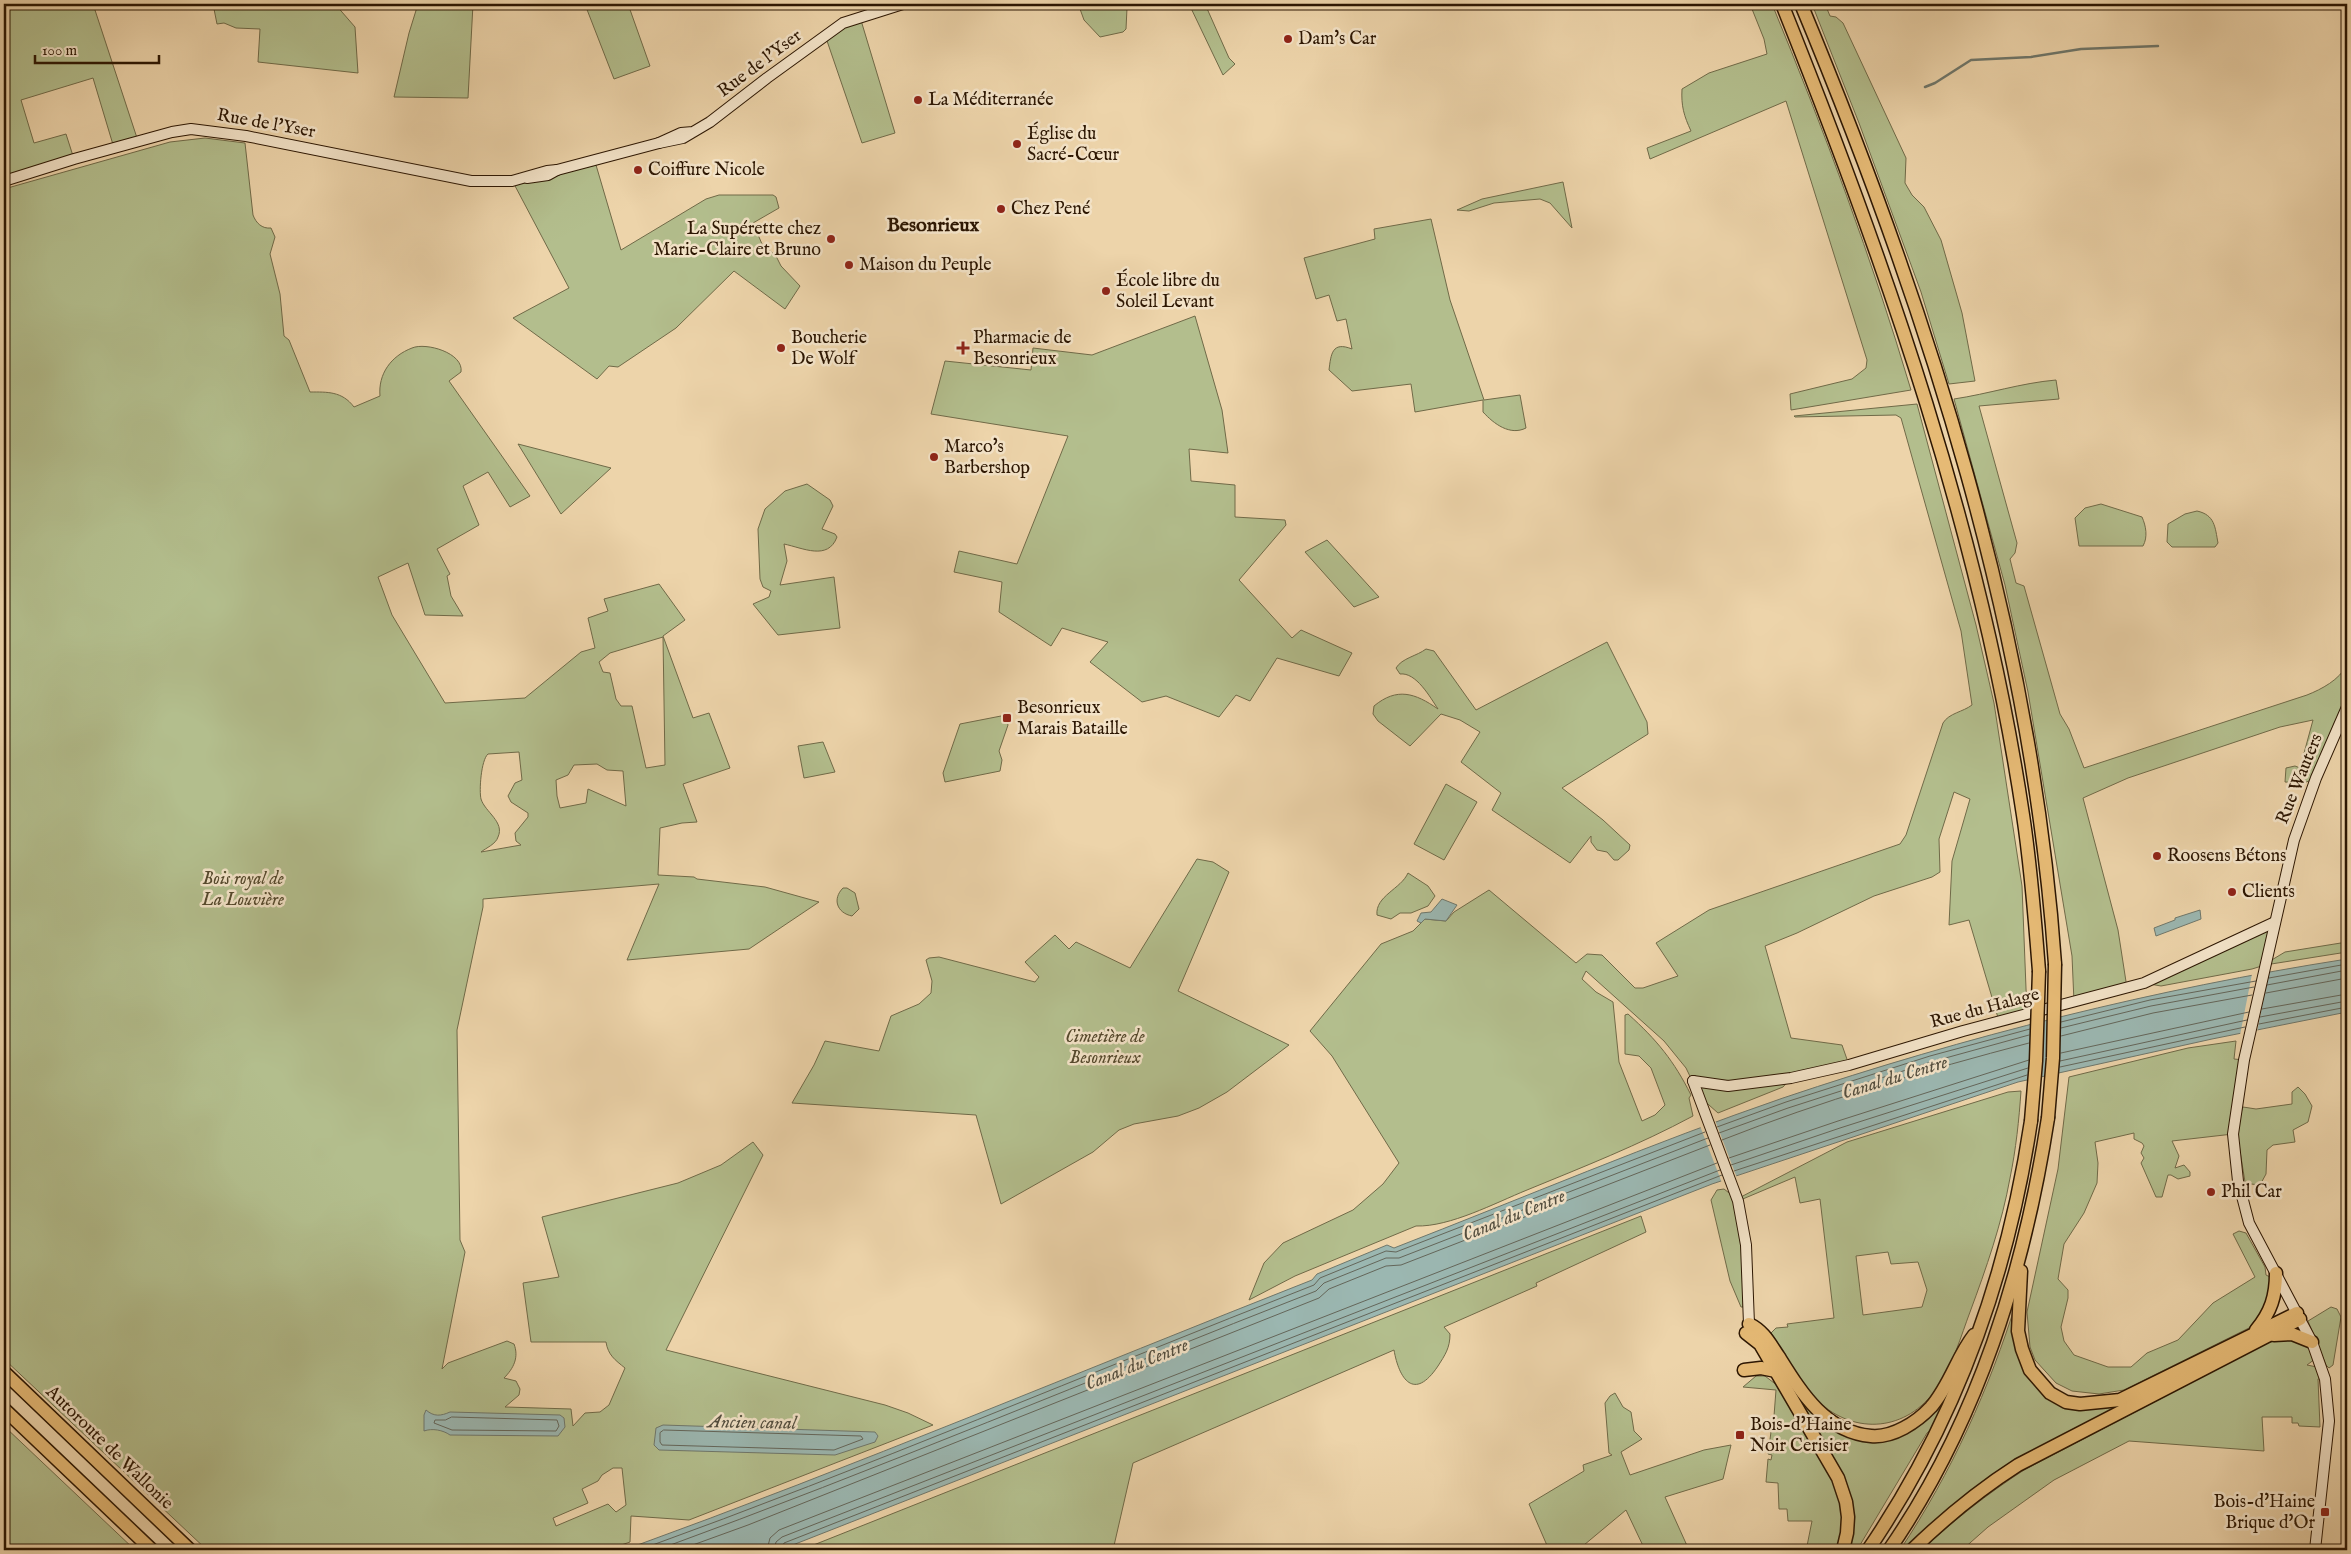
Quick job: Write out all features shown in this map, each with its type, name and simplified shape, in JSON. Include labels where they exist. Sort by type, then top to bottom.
[{"type":"highway","points":[[1782,4],[1852,182],[1897,306],[1953,494],[1991,644],[2009,734],[2023,816],[2033,897],[2039,971],[2036,1061],[2031,1121],[2012,1224],[1982,1325],[1959,1384],[1922,1460],[1868,1550]]},
{"type":"highway","points":[[1801,4],[1876,196],[1912,300],[1970,489],[2008,648],[2027,740],[2046,857],[2055,964],[2053,1058],[2048,1118],[2038,1182],[2020,1261],[2005,1311],[1975,1391],[1937,1470],[1889,1550]]},
{"type":"highway","points":[[2020,1261],[2022,1284],[2018,1331],[2022,1349],[2030,1370],[2038,1382],[2050,1393],[2066,1402],[2080,1404],[2120,1400],[2251,1335],[2299,1316]]},
{"type":"highway","points":[[2251,1335],[2269,1312],[2275,1295],[2276,1273]]},
{"type":"highway","points":[[1912,1550],[1946,1517],[1986,1486],[2018,1465],[2267,1336],[2299,1316]]},
{"type":"highway","points":[[1747,1329],[1764,1334],[1798,1389],[1821,1414],[1849,1432],[1875,1436],[1900,1430],[1930,1407],[1950,1378],[1966,1345],[1982,1325]]},
{"type":"highway","points":[[1747,1329],[1757,1340],[1776,1371],[1832,1465],[1843,1490],[1848,1517],[1843,1550]]},
{"type":"highway","points":[[2267,1336],[2292,1334],[2312,1342]]},
{"type":"highway","points":[[1744,1370],[1761,1368],[1776,1371]]},
{"type":"highway","name":"Autoroute de Wallonie","points":[[4,1372],[190,1550]]},
{"type":"highway","points":[[4,1409],[152,1550]]},
{"type":"street","name":"Rue de l'Yser","points":[[4,181],[74,159],[172,132],[191,129],[246,136],[471,181],[497,182],[548,175],[556,170],[659,143],[681,133],[693,132],[719,116],[767,78],[843,23],[903,4]]},
{"type":"street","name":"Rue Wauters","points":[[2315,1550],[2330,1413],[2322,1368],[2299,1316],[2249,1223],[2237,1175],[2233,1134],[2244,1060],[2264,964],[2298,824],[2347,707]]},
{"type":"street","name":"Rue du Halage","points":[[1747,1329],[1745,1235],[1737,1199],[1694,1081],[1728,1086],[1791,1078],[1849,1065],[1964,1031],[2144,983],[2275,922]]},
{"type":"green space","points":[[4,4],[93,4],[138,141],[114,148],[93,78],[21,100],[34,143],[66,134],[74,159],[4,178]]},
{"type":"green space","points":[[213,4],[335,4],[355,27],[358,73],[258,62],[260,29],[236,28],[224,23],[217,24]]},
{"type":"green space","points":[[418,4],[473,4],[468,98],[394,97]]},
{"type":"green space","points":[[591,4],[628,4],[650,66],[614,79],[586,7]]},
{"type":"green space","points":[[1083,4],[1134,4],[1127,8],[1126,29],[1123,32],[1100,37],[1084,20],[1080,9]]},
{"type":"green space","points":[[1189,4],[1205,4],[1229,58],[1235,64],[1223,75]]},
{"type":"green space","points":[[1750,4],[1772,4],[1846,195],[1880,292],[1911,390],[1791,410],[1790,394],[1852,379],[1866,368],[1867,360],[1786,101],[1650,159],[1647,148],[1691,131],[1684,111],[1682,89],[1709,73],[1767,54],[1764,39]]},
{"type":"green space","points":[[1812,4],[1825,4],[1830,16],[1836,17],[1843,23],[1906,158],[1905,183],[1912,195],[1924,207],[1941,240],[1962,313],[1975,381],[1949,384],[1921,292],[1859,123]]},
{"type":"green space","points":[[860,17],[895,133],[862,143],[825,35]]},
{"type":"green space","name":"Bois royal de La Louvière","points":[[205,138],[245,143],[253,215],[260,225],[265,228],[271,228],[275,237],[270,254],[280,294],[284,336],[289,340],[310,392],[339,395],[354,407],[380,396],[381,380],[387,367],[405,351],[412,348],[426,347],[451,354],[457,359],[461,372],[449,381],[530,496],[510,507],[488,472],[463,486],[479,525],[437,549],[450,574],[447,576],[451,596],[463,616],[425,615],[408,563],[378,577],[392,615],[445,703],[525,698],[581,652],[595,648],[588,618],[608,611],[604,599],[659,584],[685,620],[663,636],[693,718],[709,713],[730,768],[683,784],[697,822],[660,828],[658,875],[694,877],[697,879],[765,887],[819,902],[749,949],[627,960],[659,884],[483,899],[483,907],[457,1030],[460,1240],[465,1252],[442,1369],[448,1363],[507,1341],[514,1344],[516,1358],[513,1366],[504,1378],[516,1381],[520,1389],[519,1395],[505,1407],[571,1409],[573,1426],[585,1413],[600,1412],[609,1405],[625,1368],[610,1354],[606,1342],[531,1342],[523,1283],[559,1277],[542,1217],[678,1183],[721,1165],[753,1142],[763,1155],[666,1350],[885,1405],[933,1425],[689,1520],[631,1516],[630,1542],[607,1550],[207,1550],[4,1359],[4,189],[170,142]],"holes":[[[663,637],[665,765],[646,768],[632,706],[621,706],[616,699],[610,673],[603,672],[599,662],[610,653]],[[519,752],[522,780],[515,783],[508,796],[511,802],[528,813],[528,817],[515,833],[516,841],[521,845],[481,852],[495,842],[499,832],[497,822],[483,804],[480,795],[482,769],[488,754]],[[597,764],[607,770],[623,771],[626,806],[588,789],[586,803],[560,808],[556,780],[568,775],[574,765]],[[613,1468],[622,1468],[626,1505],[616,1512],[608,1504],[556,1526],[553,1518],[588,1503],[582,1489],[598,1481],[602,1475]]]},
{"type":"green space","points":[[596,165],[621,250],[706,199],[719,195],[773,195],[776,197],[779,208],[753,223],[762,244],[776,256],[781,266],[800,286],[785,309],[734,271],[676,328],[618,367],[609,366],[597,379],[513,318],[569,288],[514,184]]},
{"type":"green space","points":[[1563,182],[1572,228],[1550,203],[1540,199],[1494,203],[1469,211],[1457,210],[1482,199]]},
{"type":"green space","points":[[1431,219],[1450,300],[1484,400],[1520,395],[1526,428],[1514,431],[1508,430],[1492,421],[1483,412],[1483,400],[1415,412],[1411,384],[1352,391],[1329,370],[1332,354],[1336,348],[1345,347],[1352,349],[1346,319],[1337,321],[1329,295],[1316,299],[1304,258],[1375,239],[1374,229]]},
{"type":"green space","points":[[1195,316],[1222,410],[1228,453],[1189,449],[1191,481],[1235,485],[1235,517],[1285,520],[1286,525],[1239,580],[1292,638],[1301,630],[1352,653],[1339,676],[1277,658],[1250,701],[1236,695],[1219,717],[1166,696],[1142,702],[1090,662],[1108,642],[1062,628],[1051,646],[999,612],[1002,582],[954,572],[959,551],[1017,564],[1068,436],[931,414],[945,361],[1031,370],[1033,348],[1092,355]]},
{"type":"green space","points":[[2056,380],[2059,399],[1979,406],[2017,543],[2015,553],[2010,559],[2016,583],[2024,586],[2060,714],[2069,729],[2084,768],[2307,695],[2330,683],[2347,665],[2347,707],[2316,778],[2304,783],[2285,782],[2286,768],[2295,766],[2300,768],[2313,720],[2280,727],[2128,778],[2083,798],[2118,930],[2127,988],[2074,1002],[2072,956],[2028,692],[2005,585],[1954,399]]},
{"type":"green space","points":[[1917,404],[1976,625],[1994,703],[2022,886],[2027,1014],[1999,1021],[1969,920],[1949,925],[1952,861],[1970,799],[1954,792],[1939,839],[1940,872],[1932,877],[1874,896],[1797,933],[1765,946],[1791,1038],[1842,1045],[1849,1065],[1791,1078],[1783,1087],[1718,1113],[1700,1097],[1686,1068],[1664,1041],[1586,971],[1582,979],[1596,992],[1613,1002],[1619,1062],[1642,1121],[1655,1115],[1665,1105],[1651,1068],[1639,1056],[1625,1054],[1625,1015],[1628,1014],[1648,1033],[1671,1061],[1691,1095],[1689,1098],[1693,1116],[1632,1146],[1487,1207],[1443,1223],[1416,1226],[1295,1276],[1249,1300],[1264,1263],[1283,1243],[1353,1210],[1383,1184],[1399,1163],[1332,1056],[1310,1031],[1381,944],[1413,931],[1425,919],[1446,921],[1454,912],[1489,890],[1576,963],[1587,954],[1602,955],[1635,988],[1643,988],[1678,976],[1656,943],[1709,910],[1900,844],[1906,835],[1943,723],[1952,715],[1972,705],[1961,631],[1901,418],[1896,415],[1794,416]]},
{"type":"green space","points":[[518,444],[611,468],[561,514]]},
{"type":"green space","points":[[807,484],[830,500],[833,506],[822,529],[835,534],[837,537],[828,549],[821,551],[807,550],[784,544],[787,561],[780,585],[834,577],[840,628],[778,635],[753,604],[769,597],[771,591],[763,587],[760,579],[758,529],[765,509],[785,491]]},
{"type":"green space","points":[[2101,504],[2142,517],[2146,532],[2143,546],[2079,546],[2075,518],[2085,508]]},
{"type":"green space","points":[[2197,511],[2211,519],[2215,527],[2218,543],[2215,547],[2172,547],[2167,542],[2168,524],[2185,514]]},
{"type":"green space","points":[[1327,540],[1379,597],[1354,607],[1305,552]]},
{"type":"green space","points":[[1607,642],[1647,722],[1648,734],[1562,788],[1603,820],[1630,845],[1629,850],[1618,860],[1614,860],[1607,852],[1597,850],[1591,842],[1591,836],[1570,863],[1492,810],[1501,793],[1461,762],[1480,732],[1460,720],[1441,714],[1410,746],[1378,721],[1373,714],[1374,706],[1390,696],[1398,694],[1406,694],[1422,699],[1438,709],[1417,681],[1406,674],[1400,674],[1396,668],[1406,659],[1426,649],[1434,651],[1476,710]]},
{"type":"green space","points":[[1001,716],[1006,719],[1008,725],[999,751],[1002,760],[1000,771],[945,782],[943,773],[960,724]]},
{"type":"green space","points":[[823,742],[835,772],[804,778],[798,746]]},
{"type":"green space","points":[[1446,784],[1477,802],[1444,860],[1414,844]]},
{"type":"green space","name":"Cimetière de Besonrieux","points":[[1197,859],[1213,862],[1229,872],[1178,991],[1289,1045],[1227,1092],[1199,1108],[1178,1116],[1134,1124],[1119,1130],[1093,1152],[1001,1204],[976,1115],[792,1103],[814,1065],[825,1041],[879,1051],[891,1016],[919,1004],[931,993],[932,981],[926,960],[929,958],[939,957],[1035,982],[1039,977],[1025,962],[1055,935],[1069,949],[1076,942],[1130,968]]},
{"type":"green space","points":[[1408,873],[1428,886],[1435,896],[1428,906],[1411,913],[1400,913],[1391,919],[1377,915],[1377,908],[1380,903],[1405,879]]},
{"type":"green space","points":[[843,888],[847,888],[855,893],[859,909],[852,916],[843,912],[838,905],[838,897]]},
{"type":"green space","points":[[2275,922],[2265,964],[2285,952],[2347,942],[2347,952],[2265,965],[2161,986],[2144,983]]},
{"type":"green space","points":[[2236,1041],[2234,1059],[2244,1060],[2233,1134],[2172,1141],[2179,1156],[2175,1168],[2184,1165],[2190,1172],[2190,1176],[2178,1179],[2168,1175],[2162,1197],[2156,1197],[2141,1163],[2144,1158],[2141,1153],[2144,1146],[2134,1139],[2134,1133],[2095,1142],[2098,1163],[2097,1183],[2084,1213],[2064,1244],[2058,1279],[2068,1290],[2068,1298],[2061,1327],[2064,1341],[2074,1355],[2108,1367],[2131,1367],[2147,1353],[2178,1340],[2213,1303],[2255,1277],[2233,1234],[2239,1231],[2246,1233],[2265,1267],[2266,1275],[2270,1277],[2271,1291],[2269,1298],[2249,1328],[2124,1390],[2099,1394],[2072,1391],[2056,1383],[2035,1360],[2030,1347],[2027,1312],[2058,1169],[2069,1077],[2188,1048]]},
{"type":"green space","points":[[2298,1087],[2312,1106],[2308,1122],[2293,1130],[2295,1142],[2273,1145],[2267,1150],[2266,1174],[2260,1185],[2245,1182],[2236,1126],[2243,1107],[2256,1109],[2292,1104],[2292,1092]]},
{"type":"green space","points":[[2021,1091],[2016,1145],[2007,1195],[1982,1279],[1944,1377],[1927,1400],[1914,1411],[1900,1419],[1868,1424],[1852,1421],[1836,1414],[1814,1397],[1794,1370],[1771,1333],[1776,1328],[1788,1327],[1787,1324],[1834,1318],[1820,1199],[1800,1203],[1795,1177],[1738,1201],[1744,1283],[1743,1307],[1741,1307],[1730,1281],[1711,1200],[1717,1190],[1724,1189],[1737,1199],[1847,1142],[2008,1092]],"holes":[[[1888,1252],[1891,1264],[1918,1262],[1927,1290],[1922,1307],[1863,1315],[1856,1256]]]},
{"type":"green space","points":[[1641,1216],[1646,1232],[1536,1283],[1537,1286],[1444,1327],[1450,1334],[1447,1351],[1438,1366],[1422,1383],[1415,1384],[1409,1382],[1404,1377],[1396,1360],[1394,1350],[1133,1463],[1113,1550],[801,1550]]},
{"type":"green space","points":[[2017,1300],[2017,1351],[2065,1405],[2143,1394],[2017,1462],[1907,1550],[1900,1550],[1936,1491],[1968,1429],[1994,1366]]},
{"type":"green space","points":[[2331,1307],[2337,1309],[2341,1317],[2333,1365],[2329,1368],[2326,1365],[2308,1321]]},
{"type":"green space","points":[[2283,1339],[2299,1342],[2306,1346],[2315,1359],[2307,1365],[2322,1368],[2325,1379],[2318,1379],[2320,1427],[2299,1426],[2298,1423],[2292,1423],[2292,1417],[2262,1417],[2264,1451],[2129,1441],[2054,1480],[1988,1527],[1962,1550],[1922,1550],[1971,1508],[2024,1470],[2267,1343]]},
{"type":"green space","points":[[1756,1376],[1765,1376],[1778,1386],[1828,1464],[1841,1501],[1843,1532],[1838,1550],[1800,1550],[1807,1546],[1812,1521],[1788,1521],[1787,1509],[1779,1509],[1778,1483],[1766,1482],[1768,1459],[1771,1460],[1772,1455],[1768,1454],[1771,1432],[1778,1426],[1774,1416],[1776,1390],[1743,1387]]},
{"type":"green space","points":[[1954,1385],[1933,1428],[1927,1433],[1857,1550],[1848,1550],[1842,1476],[1794,1391],[1814,1411],[1886,1440]]},
{"type":"green space","points":[[1615,1393],[1623,1407],[1631,1412],[1634,1431],[1642,1439],[1621,1452],[1630,1475],[1704,1450],[1731,1445],[1723,1479],[1665,1497],[1689,1550],[1645,1550],[1626,1510],[1578,1550],[1549,1550],[1529,1504],[1584,1471],[1583,1465],[1612,1455],[1609,1453],[1605,1403]]},
{"type":"green space","points":[[4,1426],[135,1550],[4,1550],[4,1466],[9,1466],[4,1461]]},
{"type":"water","points":[[1442,899],[1457,905],[1446,921],[1425,919],[1421,923],[1417,921],[1421,913],[1431,912]]},
{"type":"water","points":[[2200,910],[2201,919],[2156,936],[2154,928],[2175,920],[2175,918]]},
{"type":"water","name":"Canal du Centre","points":[[2347,959],[2347,1012],[2212,1039],[2018,1082],[1712,1184],[780,1550],[624,1550],[797,1485],[1312,1280],[1317,1274],[1387,1245],[1394,1248],[1636,1152],[1783,1098],[1922,1054],[2062,1016],[2204,985]]},
{"type":"water","points":[[426,1410],[438,1415],[450,1412],[560,1415],[564,1418],[565,1427],[558,1436],[450,1435],[437,1430],[424,1431],[424,1415]]},
{"type":"water","points":[[663,1425],[875,1432],[878,1436],[875,1442],[835,1455],[659,1450],[654,1445],[656,1428]]},
{"type":"pier","points":[[2269,971],[2257,1032],[2240,1035],[2252,974]]},
{"type":"pier","points":[[1715,1120],[1737,1178],[1722,1183],[1700,1126]]},
{"type":"waterway","points":[[1925,87],[1935,83],[1971,60],[2031,57],[2081,49],[2158,46]]},
{"type":"place","name":"Dam's Car","points":[[1288,39]]},
{"type":"place","name":"La Méditerranée","points":[[918,100]]},
{"type":"place","name":"Église du Sacré-Cœur","points":[[1017,144]]},
{"type":"place","name":"Coiffure Nicole","points":[[638,170]]},
{"type":"place","name":"Chez Pené","points":[[1001,209]]},
{"type":"place","name":"La Supérette chez Marie-Claire et Bruno","points":[[831,239]]},
{"type":"place","name":"Maison du Peuple","points":[[849,265]]},
{"type":"place","name":"École libre du Soleil Levant","points":[[1106,291]]},
{"type":"place","name":"Boucherie De Wolf","points":[[781,348]]},
{"type":"place","name":"Pharmacie de Besonrieux","points":[[963,348]]},
{"type":"place","name":"Marco's Barbershop","points":[[934,457]]},
{"type":"place","name":"Besonrieux Marais Bataille","points":[[1007,718]]},
{"type":"place","name":"Roosens Bétons","points":[[2157,856]]},
{"type":"place","name":"Clients","points":[[2232,892]]},
{"type":"place","name":"Phil Car","points":[[2211,1192]]},
{"type":"place","name":"Bois-d'Haine Noir Cerisier","points":[[1740,1435]]},
{"type":"place","name":"Bois-d'Haine Brique d'Or","points":[[2325,1512]]},
{"type":"district","name":"Besonrieux","points":[[933,225]]},
{"type":"water label","name":"Ancien canal","points":[[752,1423]]}]
